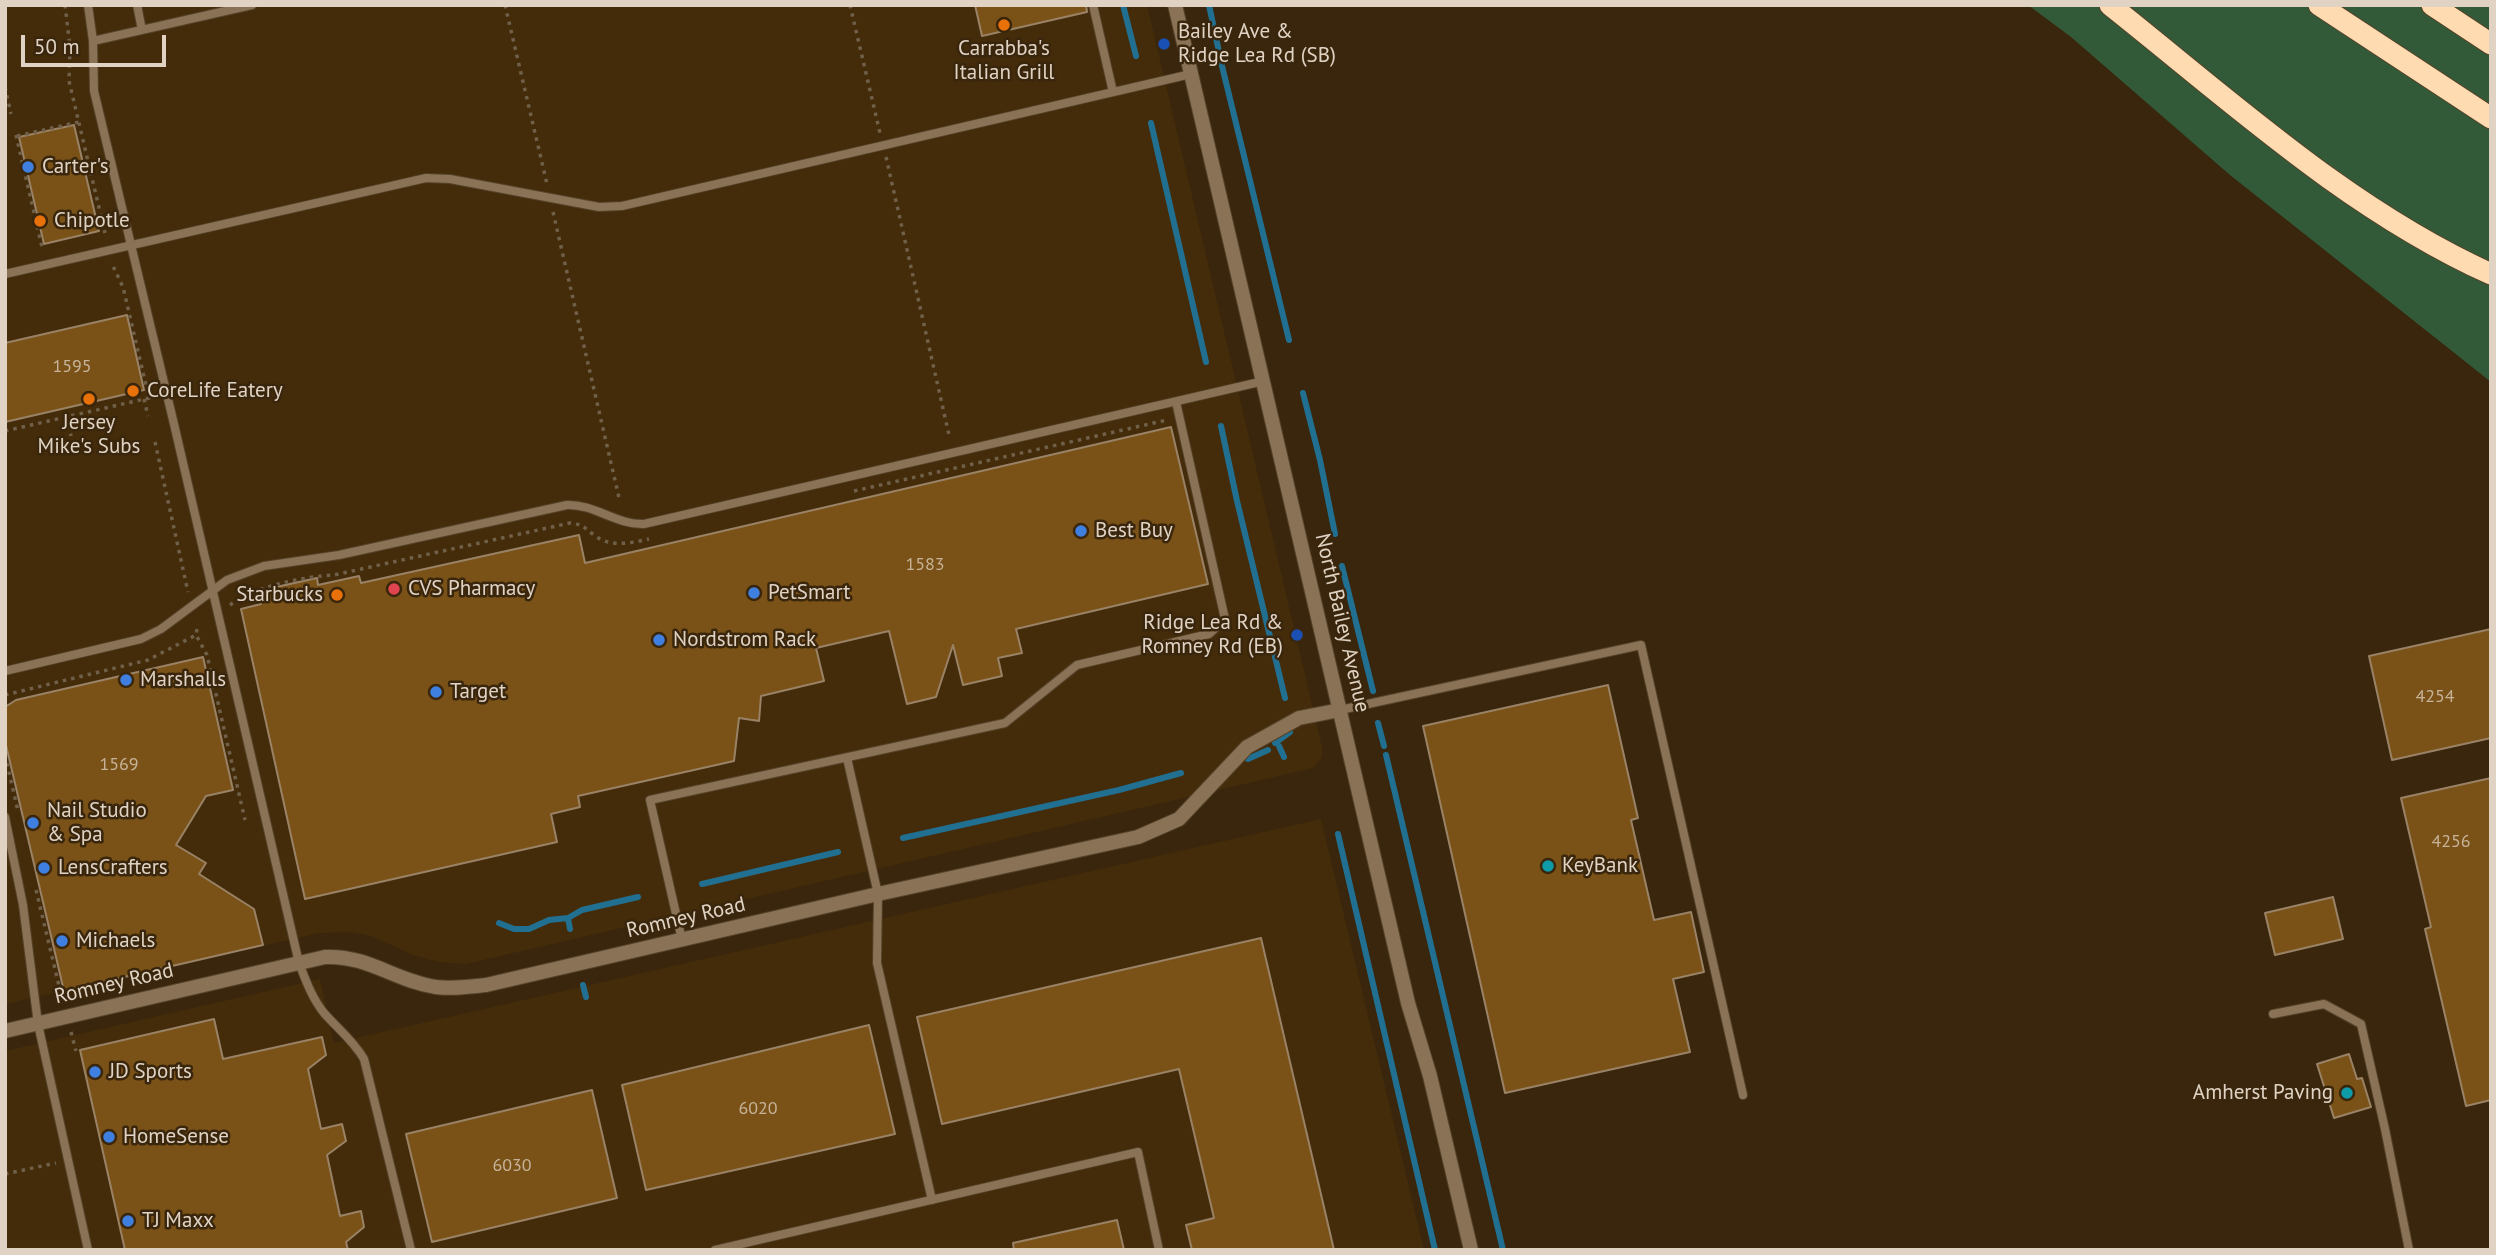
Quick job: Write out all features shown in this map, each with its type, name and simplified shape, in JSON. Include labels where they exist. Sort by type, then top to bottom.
[{"type":"highway","points":[[2110,5],[2280,141],[2366,204],[2425,242],[2491,274]]},
{"type":"highway","points":[[2319,5],[2491,118]]},
{"type":"highway","points":[[2432,5],[2491,44]]},
{"type":"street","name":"North Bailey Avenue","points":[[1175,5],[1408,1003],[1430,1076],[1471,1250]]},
{"type":"street","name":"Romney Road","points":[[5,1031],[325,957],[356,959],[434,987],[486,985],[1138,837],[1179,819],[1247,747],[1299,718],[1340,710]]},
{"type":"lane","points":[[88,5],[93,41],[94,92],[299,963],[308,989],[321,1010],[356,1045],[363,1059],[411,1250]]},
{"type":"lane","points":[[137,5],[142,30]]},
{"type":"lane","points":[[93,41],[252,5]]},
{"type":"lane","points":[[1093,5],[1113,92]]},
{"type":"lane","points":[[5,274],[426,177],[450,179],[599,207],[622,205],[1191,74]]},
{"type":"lane","points":[[5,671],[141,639],[161,629],[227,580],[264,566],[339,555],[567,505],[581,504],[633,524],[644,524],[1264,381]]},
{"type":"lane","points":[[682,940],[650,800],[1005,723],[1077,665],[1209,634],[1224,619],[1176,402]]},
{"type":"lane","points":[[1340,710],[1641,645],[1743,1095]]},
{"type":"lane","points":[[846,758],[878,894],[877,963],[932,1200]]},
{"type":"lane","points":[[5,817],[23,905],[38,1024],[88,1250]]},
{"type":"lane","points":[[2273,1014],[2324,1004],[2361,1024],[2409,1250]]},
{"type":"lane","points":[[715,1250],[1138,1152],[1159,1250]]},
{"type":"path","points":[[65,5],[70,47],[69,81],[105,233]]},
{"type":"path","points":[[505,5],[547,186]]},
{"type":"path","points":[[850,5],[880,135]]},
{"type":"path","points":[[5,88],[11,114]]},
{"type":"path","points":[[42,247],[16,136],[79,122]]},
{"type":"path","points":[[886,157],[949,435]]},
{"type":"path","points":[[553,210],[620,502]]},
{"type":"path","points":[[5,431],[149,398],[123,287],[113,264]]},
{"type":"path","points":[[144,399],[148,416]]},
{"type":"path","points":[[66,417],[71,436]]},
{"type":"path","points":[[155,442],[188,592]]},
{"type":"path","points":[[629,535],[630,543]]},
{"type":"path","points":[[197,629],[196,635],[207,655],[245,820]]},
{"type":"path","points":[[5,695],[148,660],[196,635]]},
{"type":"path","points":[[101,664],[103,670]]},
{"type":"path","points":[[71,1032],[76,1051]]},
{"type":"path","points":[[5,1174],[56,1163]]},
{"type":"shaded area","points":[[5,5],[1147,5],[1323,751],[1321,759],[1313,768],[466,964],[439,962],[413,955],[371,936],[350,932],[320,933],[5,1004]]},
{"type":"shaded area","points":[[1321,819],[1424,1250],[5,1250],[5,1051],[320,979],[334,1043]]},
{"type":"green space","points":[[2028,5],[2491,5],[2491,382],[2230,175],[2071,37]]},
{"type":"building","name":"Carrabba's Italian Grill","points":[[975,5],[1086,5],[1087,12],[982,36]]},
{"type":"building","points":[[74,125],[99,231],[44,244],[19,137]]},
{"type":"building","points":[[127,315],[144,390],[5,422],[5,343]]},
{"type":"building","points":[[1171,427],[1208,584],[1016,629],[1022,653],[998,658],[1002,676],[963,685],[953,645],[936,697],[907,704],[889,631],[816,648],[824,681],[761,696],[759,721],[739,718],[734,761],[578,796],[580,807],[551,814],[557,842],[305,899],[241,609],[261,604],[258,591],[317,578],[318,585],[359,576],[361,583],[579,535],[585,563]]},
{"type":"building","points":[[2491,629],[2491,738],[2392,760],[2369,656]]},
{"type":"building","points":[[203,657],[233,790],[206,796],[176,845],[206,863],[199,874],[254,909],[263,945],[64,991],[5,741],[5,707],[16,700]]},
{"type":"building","name":"KeyBank","points":[[1608,685],[1638,818],[1631,820],[1654,920],[1691,912],[1704,972],[1673,979],[1690,1052],[1505,1093],[1423,726]]},
{"type":"building","points":[[2491,778],[2491,1100],[2466,1106],[2425,929],[2431,927],[2401,798]]},
{"type":"building","points":[[2333,897],[2343,939],[2275,955],[2265,913]]},
{"type":"building","points":[[1261,938],[1334,1250],[1192,1250],[1186,1225],[1214,1218],[1179,1069],[942,1124],[917,1017]]},
{"type":"building","points":[[214,1019],[223,1059],[322,1037],[326,1055],[308,1069],[321,1129],[342,1124],[346,1141],[327,1155],[340,1216],[361,1211],[364,1227],[346,1242],[348,1250],[125,1250],[80,1050]]},
{"type":"building","points":[[869,1025],[895,1134],[646,1190],[622,1085]]},
{"type":"building","name":"Amherst Paving","points":[[2349,1054],[2357,1079],[2362,1078],[2371,1107],[2334,1118],[2317,1064]]},
{"type":"building","points":[[592,1090],[617,1198],[432,1242],[406,1134]]},
{"type":"building","points":[[1117,1220],[1124,1250],[1014,1250],[1013,1243]]},
{"type":"waterway","points":[[1123,5],[1136,56]]},
{"type":"waterway","points":[[1209,5],[1289,340]]},
{"type":"waterway","points":[[1151,123],[1206,362]]},
{"type":"waterway","points":[[1303,393],[1335,534]]},
{"type":"waterway","points":[[1221,426],[1285,698]]},
{"type":"waterway","points":[[1342,566],[1373,691]]},
{"type":"waterway","points":[[1378,723],[1384,746]]},
{"type":"waterway","points":[[1275,743],[1290,732]]},
{"type":"waterway","points":[[1279,746],[1284,757]]},
{"type":"waterway","points":[[1248,759],[1268,750]]},
{"type":"waterway","points":[[1386,755],[1503,1250]]},
{"type":"waterway","points":[[903,838],[1119,790],[1181,773]]},
{"type":"waterway","points":[[1338,834],[1435,1250]]},
{"type":"waterway","points":[[702,884],[838,852]]},
{"type":"waterway","points":[[499,923],[514,929],[529,929],[549,920],[568,918],[582,910],[638,897]]},
{"type":"waterway","points":[[568,918],[570,929]]},
{"type":"waterway","points":[[583,985],[586,997]]},
{"type":"place","name":"Carrabba's Italian Grill","points":[[1004,25]]},
{"type":"place","name":"Bailey Ave & Ridge Lea Rd (SB)","points":[[1164,44]]},
{"type":"place","name":"Carter's","points":[[28,167]]},
{"type":"place","name":"Chipotle","points":[[40,221]]},
{"type":"place","name":"CoreLife Eatery","points":[[133,391]]},
{"type":"place","name":"Jersey Mike's Subs","points":[[89,399]]},
{"type":"place","name":"Best Buy","points":[[1081,531]]},
{"type":"place","name":"CVS Pharmacy","points":[[394,589]]},
{"type":"place","name":"PetSmart","points":[[754,593]]},
{"type":"place","name":"Starbucks","points":[[337,595]]},
{"type":"place","name":"Ridge Lea Rd & Romney Rd (EB)","points":[[1297,635]]},
{"type":"place","name":"Nordstrom Rack","points":[[659,640]]},
{"type":"place","name":"Marshalls","points":[[126,680]]},
{"type":"place","name":"Target","points":[[436,692]]},
{"type":"place","name":"Nail Studio & Spa","points":[[33,823]]},
{"type":"place","name":"KeyBank","points":[[1548,866]]},
{"type":"place","name":"LensCrafters","points":[[44,868]]},
{"type":"place","name":"Michaels","points":[[62,941]]},
{"type":"place","name":"JD Sports","points":[[95,1072]]},
{"type":"place","name":"Amherst Paving","points":[[2347,1093]]},
{"type":"place","name":"HomeSense","points":[[109,1137]]},
{"type":"place","name":"TJ Maxx","points":[[128,1221]]}]
